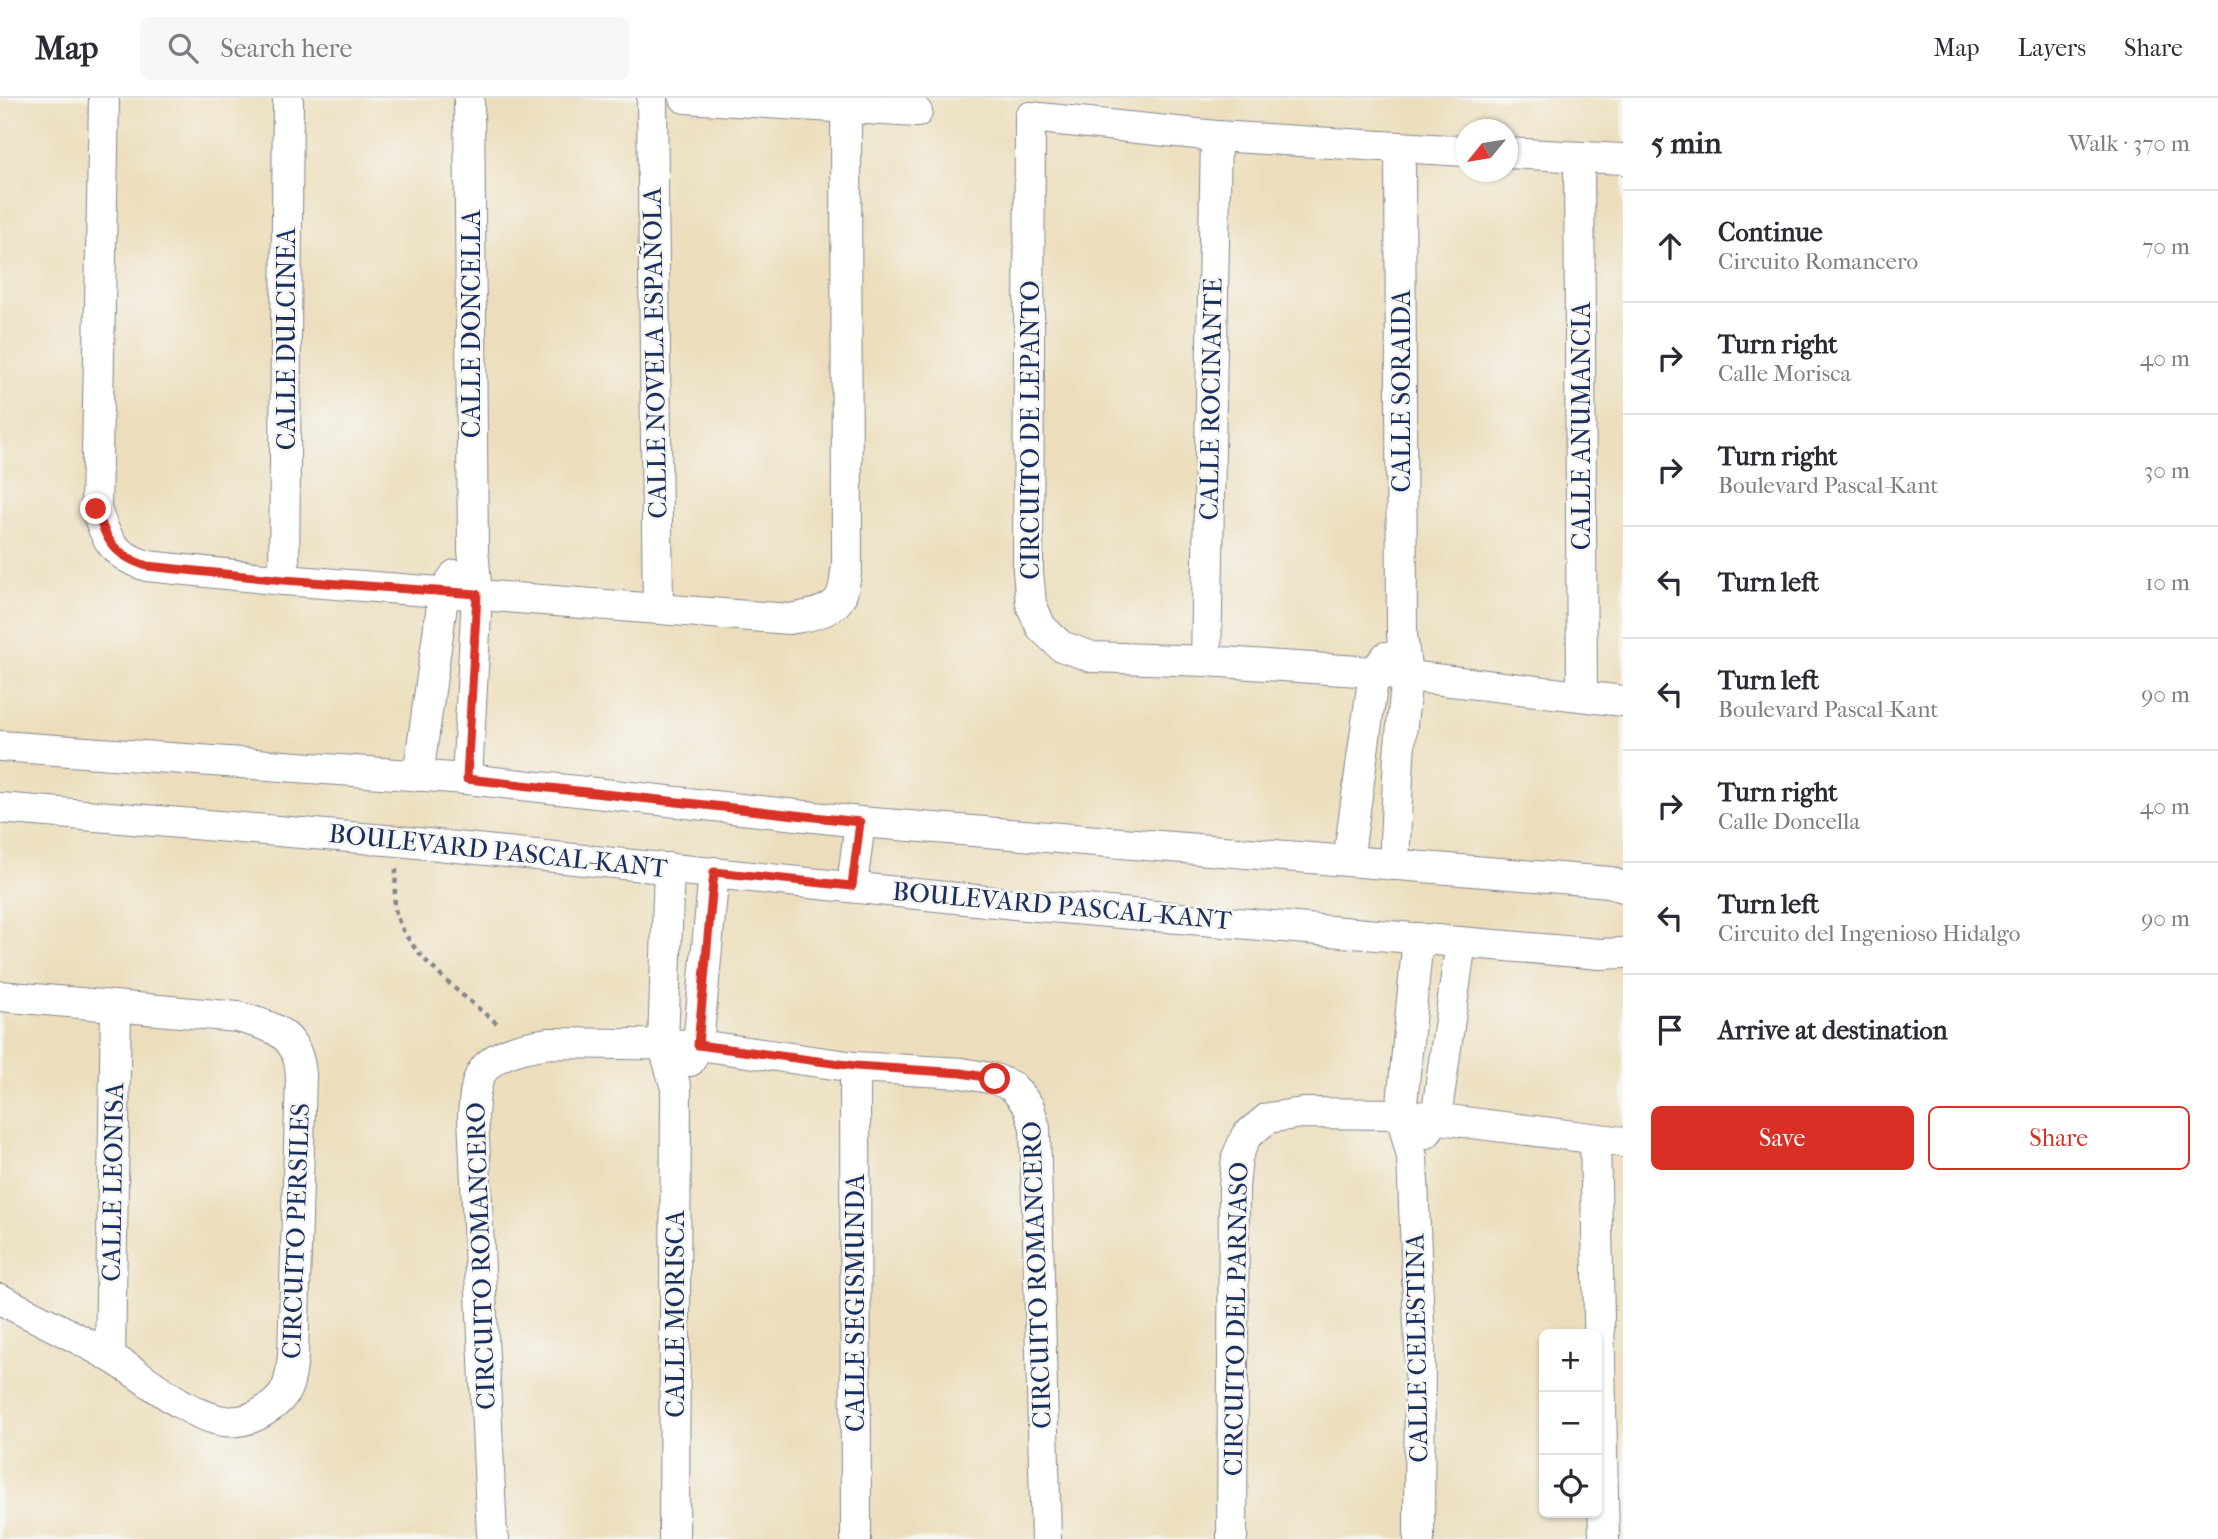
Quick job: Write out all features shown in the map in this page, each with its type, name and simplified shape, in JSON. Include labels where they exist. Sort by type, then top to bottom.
[{"type":"street","points":[[104,98],[96,509],[106,537],[116,551],[130,561],[147,566],[284,580],[789,619],[830,608],[841,597],[847,567],[846,108]]},
{"type":"street","name":"CALLE DULCINEA","points":[[284,580],[288,98]]},
{"type":"street","name":"CALLE DONCELLA","points":[[467,779],[477,594],[473,549],[470,98]]},
{"type":"street","name":"CALLE NOVELA ESPAÑOLA","points":[[652,98],[658,608]]},
{"type":"street","points":[[685,98],[917,112]]},
{"type":"street","name":"CIRCUITO DE LEPANTO","points":[[1455,150],[1216,136],[1030,117],[1028,571],[1031,604],[1041,627],[1061,646],[1092,657],[1374,672],[1623,701]]},
{"type":"street","name":"CALLE ROCINANTE","points":[[1206,661],[1216,136]]},
{"type":"street","name":"CALLE SORAIDA","points":[[1394,865],[1399,755],[1407,676],[1402,635],[1400,147]]},
{"type":"street","points":[[1518,154],[1623,159]]},
{"type":"street","name":"CALLE ANUMANCIA","points":[[1579,157],[1582,695]]},
{"type":"street","points":[[418,776],[444,591],[473,549]]},
{"type":"street","points":[[1348,861],[1374,672],[1402,635]]},
{"type":"street","points":[[0,746],[467,779],[860,822],[1610,883],[1623,887]]},
{"type":"street","name":"BOULEVARD PASCAL-KANT","points":[[0,807],[398,841],[1015,904],[1600,954],[1623,953]]},
{"type":"street","points":[[852,886],[860,822]]},
{"type":"street","name":"CALLE MORISCA","points":[[669,868],[663,1044],[676,1088],[674,1539]]},
{"type":"street","name":"CALLE MORISCA","points":[[676,1088],[698,1045],[714,872]]},
{"type":"street","points":[[1401,1114],[1418,938]]},
{"type":"street","points":[[1412,1157],[1436,1118],[1461,942]]},
{"type":"street","name":"CIRCUITO PERSILES","points":[[0,996],[238,1017],[265,1025],[287,1036],[295,1048],[301,1075],[291,1378],[285,1394],[274,1406],[257,1416],[240,1421],[216,1420],[184,1404],[110,1356],[0,1299]]},
{"type":"street","name":"CALLE LEONISA","points":[[110,1356],[116,1007]]},
{"type":"street","name":"CIRCUITO ROMANCERO","points":[[492,1538],[473,1116],[479,1078],[486,1066],[501,1056],[527,1046],[550,1043],[698,1045],[855,1066],[962,1073],[995,1079],[1013,1087],[1029,1107],[1035,1128],[1046,1539]]},
{"type":"street","name":"CALLE SEGISMUNDA","points":[[855,1066],[856,1539]]},
{"type":"street","name":"CIRCUITO DEL PARNASO","points":[[1232,1539],[1234,1187],[1237,1157],[1246,1136],[1268,1118],[1302,1113],[1401,1114],[1609,1141]]},
{"type":"street","name":"CALLE CELESTINA","points":[[1401,1114],[1412,1157],[1420,1348],[1419,1539]]},
{"type":"street","points":[[1604,1539],[1609,1141]]},
{"type":"path","points":[[398,841],[396,912],[403,931],[422,958],[489,1017],[527,1046]]},
{"type":"route","points":[[96,509],[106,537],[116,551],[130,561],[147,566],[284,580],[477,594],[467,779],[860,822],[852,886],[714,872],[698,1045],[855,1066],[962,1073],[995,1079]]}]
